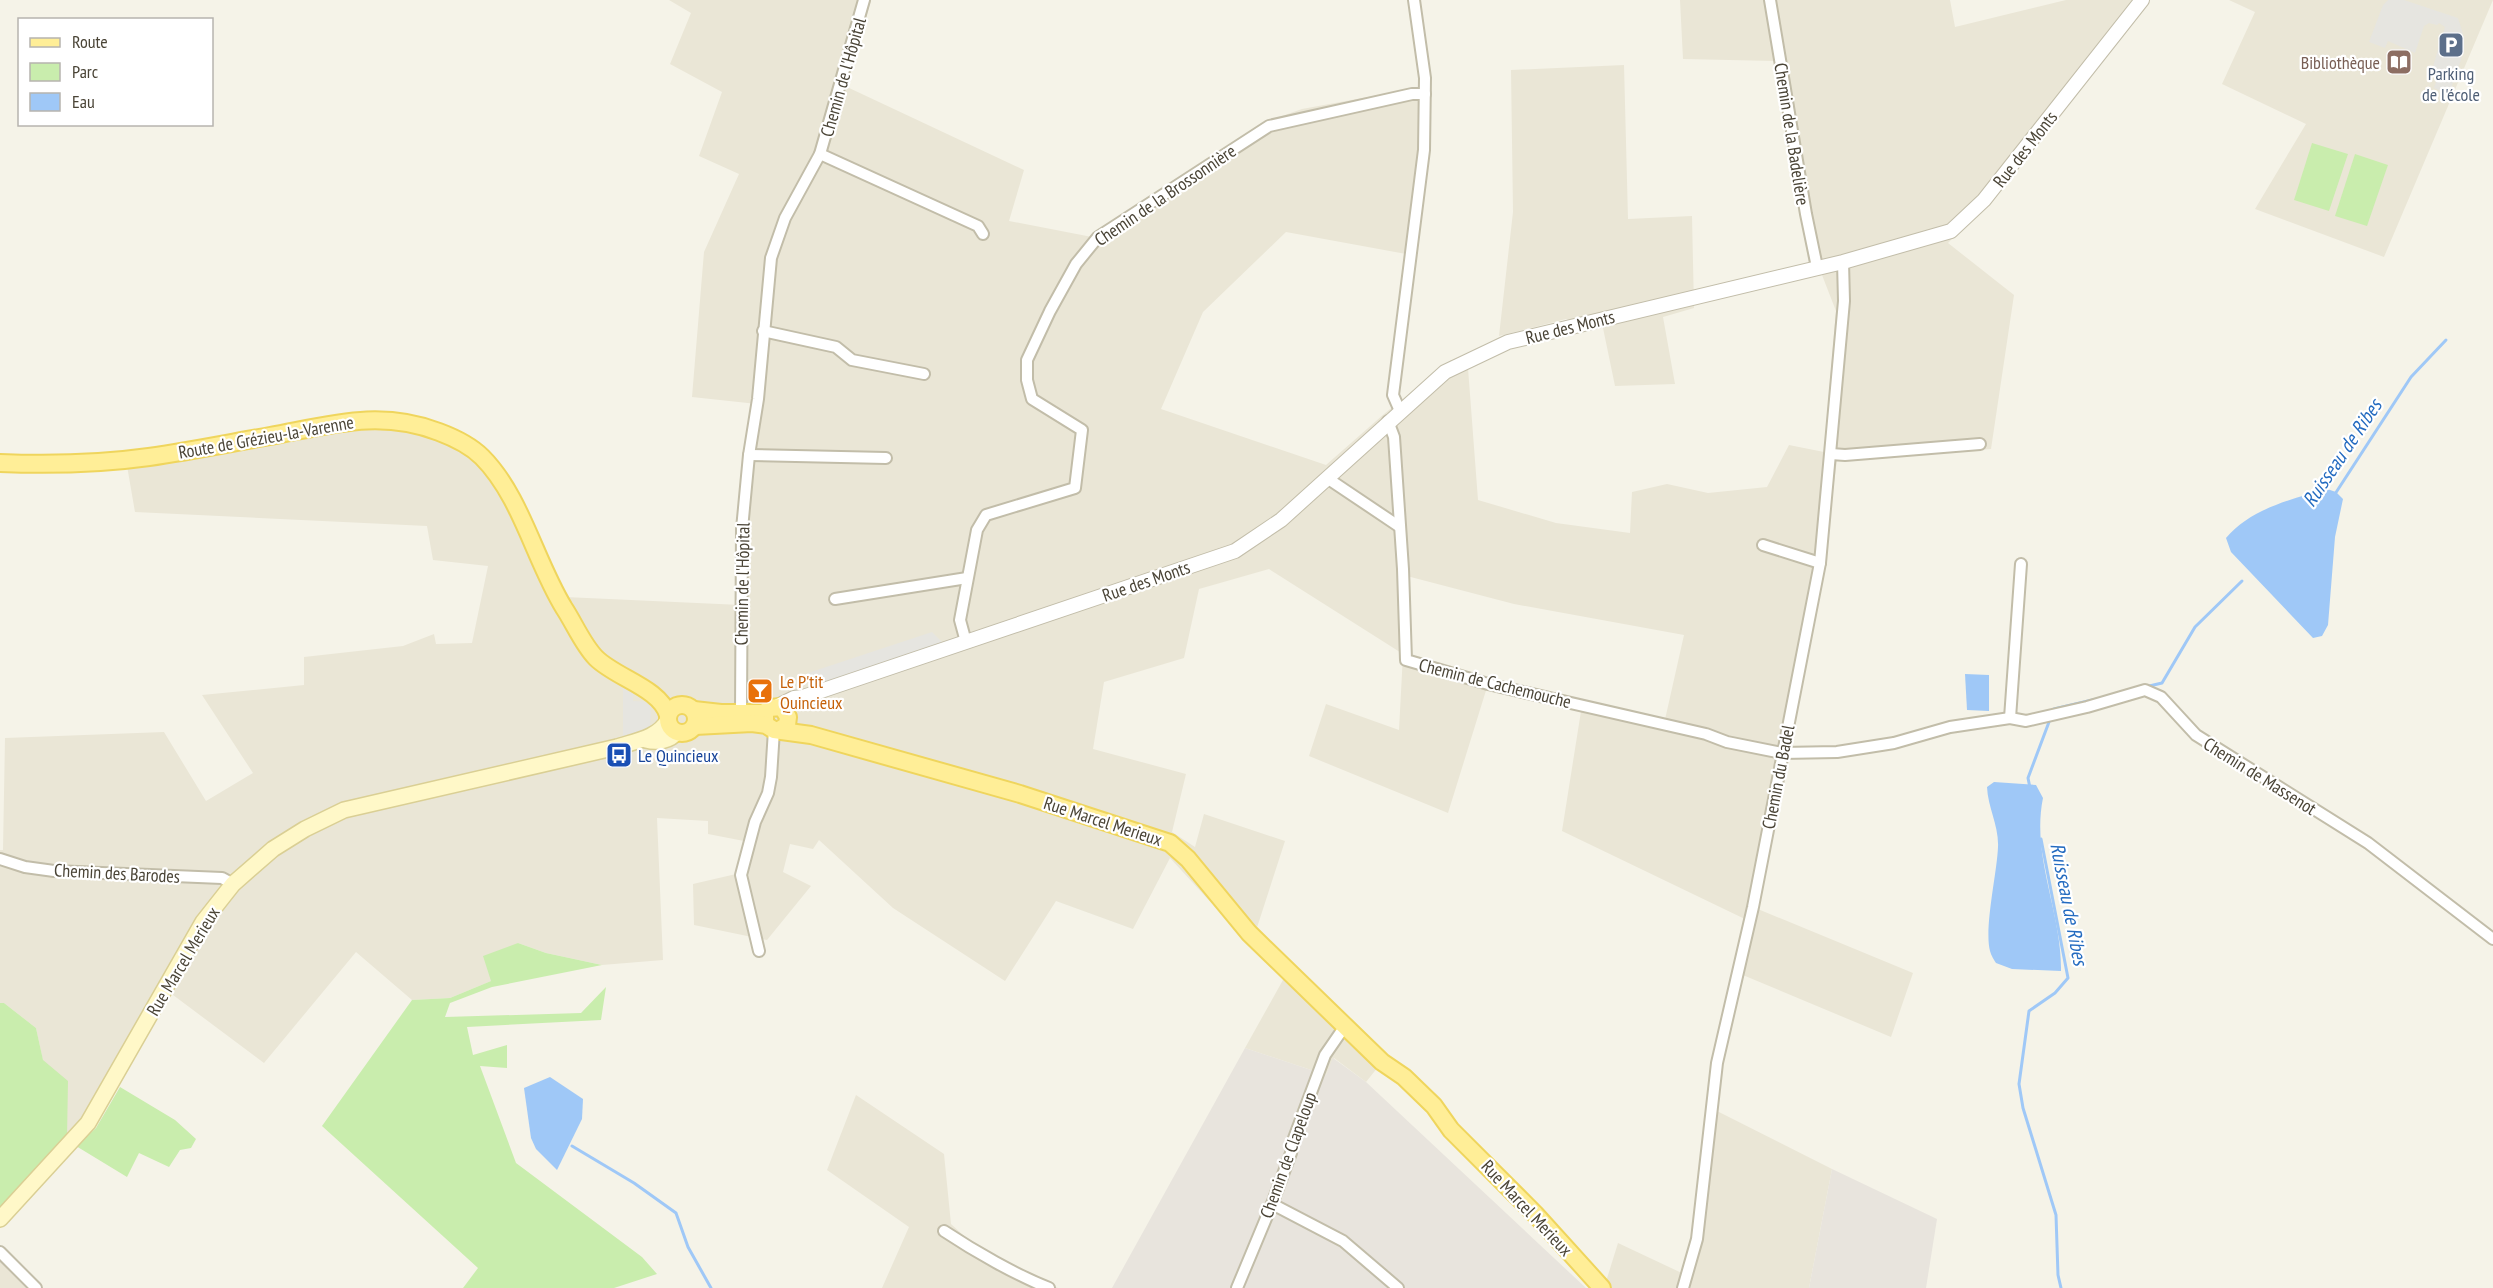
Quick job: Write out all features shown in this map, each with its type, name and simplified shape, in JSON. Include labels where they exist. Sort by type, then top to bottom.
[{"type":"main road","name":"Route de Grézieu-la-Varenne","points":[[0,463],[88,464],[126,460],[219,445],[346,420],[383,419],[421,425],[457,439],[481,456],[502,480],[554,591],[594,656],[613,672],[647,690],[666,693],[680,718]]},
{"type":"main road","name":"Rue Marcel Merieux","points":[[680,718],[741,712],[777,720],[802,735],[811,735],[1020,794],[1170,843],[1188,859],[1249,933],[1382,1062],[1404,1077],[1434,1106],[1451,1130],[1535,1214],[1602,1288]]},
{"type":"main road","name":"Rue Marcel Merieux","points":[[680,718],[752,723],[777,720]]},
{"type":"main road","name":"Rue Marcel Merieux","points":[[0,1219],[88,1123],[203,922],[233,884],[273,849],[305,829],[344,810],[643,739],[653,742],[662,741],[674,736],[680,718]]},
{"type":"street","name":"Chemin de l'Hôpital","points":[[741,712],[742,529],[749,455],[758,399],[771,258],[785,218],[820,154],[864,0]]},
{"type":"street","points":[[1400,411],[1393,395],[1424,150],[1425,78],[1414,0]]},
{"type":"street","name":"Chemin de la Badelière","points":[[1771,0],[1806,214],[1817,267]]},
{"type":"street","name":"Rue des Monts","points":[[777,720],[803,697],[1235,551],[1281,520],[1388,421],[1445,372],[1508,342],[1843,262],[1951,231],[1984,200],[2142,0]]},
{"type":"street","name":"Chemin de la Brossonnière","points":[[967,578],[977,530],[986,515],[1075,488],[1082,430],[1032,399],[1027,380],[1027,360],[1076,264],[1098,237],[1269,126],[1412,94],[1425,94]]},
{"type":"street","name":"Chemin de l'Hôpital","points":[[820,154],[978,226],[983,234]]},
{"type":"street","name":"Chemin du Badel","points":[[1683,1288],[1696,1239],[1702,1200],[1717,1063],[1753,907],[1820,563],[1844,302],[1843,262]]},
{"type":"street","points":[[763,331],[836,347],[852,360],[924,374]]},
{"type":"street","name":"Chemin de Cachemouche","points":[[1388,421],[1394,437],[1406,660],[1488,684],[1706,734],[1727,742],[1782,753]]},
{"type":"street","points":[[1831,454],[1845,455],[1980,444]]},
{"type":"street","points":[[749,455],[886,458]]},
{"type":"street","points":[[1327,478],[1400,527]]},
{"type":"street","points":[[1763,545],[1820,563]]},
{"type":"street","points":[[2010,718],[2021,564]]},
{"type":"street","points":[[835,599],[967,578],[960,620],[966,642]]},
{"type":"street","name":"Chemin de Massenot","points":[[1782,753],[1837,752],[1894,743],[1950,727],[2010,718],[2026,721],[2087,707],[2145,690],[2161,697],[2196,735],[2368,843],[2493,939]]},
{"type":"street","points":[[759,951],[741,875],[754,822],[769,785],[777,720]]},
{"type":"street","name":"Chemin des Barodes","points":[[0,859],[25,867],[222,878],[233,884]]},
{"type":"street","name":"Chemin de Clapeloup","points":[[1237,1288],[1272,1204],[1325,1054],[1345,1026]]},
{"type":"street","points":[[1272,1204],[1343,1241],[1386,1284],[1398,1288]]},
{"type":"street","points":[[944,1231],[1030,1281],[1049,1288]]},
{"type":"street","points":[[0,1252],[36,1288]]},
{"type":"street","points":[[1021,1288],[1030,1281]]},
{"type":"shaded area","points":[[669,0],[871,0],[847,87],[1024,170],[1009,221],[1092,237],[1268,121],[1302,109],[1428,86],[1427,151],[1417,256],[1286,232],[1203,312],[1161,409],[1326,465],[1451,360],[1468,368],[1478,500],[1556,523],[1630,533],[1632,492],[1667,484],[1708,493],[1767,487],[1789,445],[1824,452],[1836,311],[1822,275],[1811,277],[1775,61],[1683,59],[1680,0],[1950,0],[1955,27],[2066,0],[2148,0],[1985,205],[1948,243],[2014,295],[1991,449],[1837,460],[1823,567],[1753,907],[1913,973],[1891,1037],[1738,973],[1749,921],[1562,831],[1582,705],[1664,724],[1684,635],[1514,604],[1403,575],[1406,660],[1488,684],[1448,813],[1309,756],[1326,704],[1399,730],[1403,654],[1269,569],[1199,589],[1184,658],[1104,682],[1093,749],[1186,774],[1172,832],[1195,847],[1204,814],[1285,841],[1251,946],[1170,858],[1133,929],[1056,901],[1005,981],[893,908],[819,840],[813,849],[790,844],[783,872],[811,886],[767,940],[694,925],[693,884],[736,874],[744,841],[708,834],[708,821],[657,818],[663,960],[602,965],[546,953],[518,943],[491,981],[450,998],[412,1000],[356,952],[264,1063],[165,989],[66,1147],[67,1081],[43,1061],[36,1028],[4,1003],[0,1003],[0,850],[3,850],[5,738],[164,732],[206,801],[253,773],[202,695],[304,685],[304,657],[403,646],[434,634],[436,644],[472,643],[488,566],[433,560],[427,526],[135,512],[126,460],[346,420],[403,424],[486,449],[509,479],[565,597],[741,605],[757,404],[692,397],[704,252],[739,174],[699,156],[722,92],[670,64],[691,13]]},
{"type":"shaded area","points":[[2229,0],[2493,0],[2384,257],[2255,209],[2306,124],[2222,84],[2255,12]]},
{"type":"shaded area","name":"Parking de l'école","points":[[2388,0],[2404,0],[2458,18],[2463,34],[2464,51],[2449,94],[2434,88],[2438,76],[2431,73],[2445,27],[2439,23],[2437,25],[2429,23],[2424,26],[2415,53],[2388,41],[2385,48],[2369,42],[2383,5]]},
{"type":"shaded area","points":[[1624,65],[1628,219],[1692,216],[1694,308],[1663,317],[1675,384],[1615,386],[1603,328],[1566,319],[1499,336],[1513,212],[1511,70]]},
{"type":"shaded area","points":[[932,632],[944,644],[809,687],[808,673]]},
{"type":"shaded area","points":[[623,683],[633,688],[633,701],[651,702],[650,730],[623,737]]},
{"type":"shaded area","points":[[1288,971],[1382,1062],[1366,1082],[1334,1058],[1326,1075],[1245,1048]]},
{"type":"shaded area","points":[[1245,1048],[1326,1075],[1333,1058],[1366,1082],[1586,1288],[1112,1288]]},
{"type":"shaded area","points":[[856,1095],[944,1154],[951,1224],[975,1246],[1032,1278],[1058,1288],[882,1288],[909,1227],[827,1170]]},
{"type":"shaded area","points":[[1711,1108],[1832,1169],[1809,1288],[1604,1288],[1618,1243],[1686,1275]]},
{"type":"shaded area","points":[[1832,1169],[1937,1219],[1926,1288],[1809,1288]]},
{"type":"shaded area","points":[[0,1259],[27,1288],[0,1288]]},
{"type":"green space","points":[[2312,143],[2348,154],[2329,211],[2294,200]]},
{"type":"green space","points":[[2355,154],[2388,165],[2367,226],[2335,216]]},
{"type":"green space","points":[[518,943],[546,953],[602,965],[492,987],[450,1003],[445,1017],[581,1013],[606,987],[601,1020],[467,1027],[473,1055],[507,1045],[507,1068],[480,1066],[516,1163],[642,1257],[657,1274],[614,1288],[463,1288],[478,1268],[322,1126],[412,1000],[450,998],[491,981],[483,956]]},
{"type":"green space","points":[[0,1003],[4,1003],[36,1028],[43,1060],[68,1081],[67,1138],[0,1212]]},
{"type":"green space","points":[[120,1087],[175,1120],[196,1139],[191,1148],[180,1150],[169,1167],[139,1153],[127,1177],[76,1146],[96,1128]]},
{"type":"water","points":[[2327,489],[2336,492],[2343,499],[2335,537],[2328,625],[2322,636],[2313,638],[2231,552],[2226,538],[2259,512]]},
{"type":"water","points":[[1965,674],[1989,675],[1989,711],[1967,710]]},
{"type":"water","points":[[1994,782],[2036,785],[2043,798],[2040,820],[2041,841],[2057,928],[2061,971],[2012,969],[1996,963],[1990,953],[1991,900],[1998,839],[1987,787]]},
{"type":"water","points":[[550,1077],[583,1099],[582,1119],[557,1170],[536,1149],[531,1138],[524,1088]]},
{"type":"waterway","name":"Ruisseau de Ribes","points":[[2335,494],[2411,377],[2446,340]]},
{"type":"waterway","name":"Ruisseau de Ribes","points":[[2145,687],[2162,683],[2195,627],[2242,581]]},
{"type":"waterway","name":"Ruisseau de Ribes","points":[[2054,709],[2101,698]]},
{"type":"waterway","name":"Ruisseau de Ribes","points":[[2030,788],[2028,778],[2049,722]]},
{"type":"waterway","name":"Ruisseau de Ribes","points":[[2041,839],[2068,978],[2055,993],[2029,1011],[2019,1084],[2023,1108],[2056,1215],[2058,1275],[2061,1288]]},
{"type":"waterway","points":[[572,1146],[634,1183],[676,1213],[688,1247],[711,1288]]},
{"type":"place","name":"Parking de l'école","points":[[2451,45]]},
{"type":"place","name":"Bibliothèque","points":[[2399,62]]},
{"type":"place","name":"Le P'tit Quincieux","points":[[760,691]]},
{"type":"place","name":"Le Quincieux","points":[[619,755]]}]
